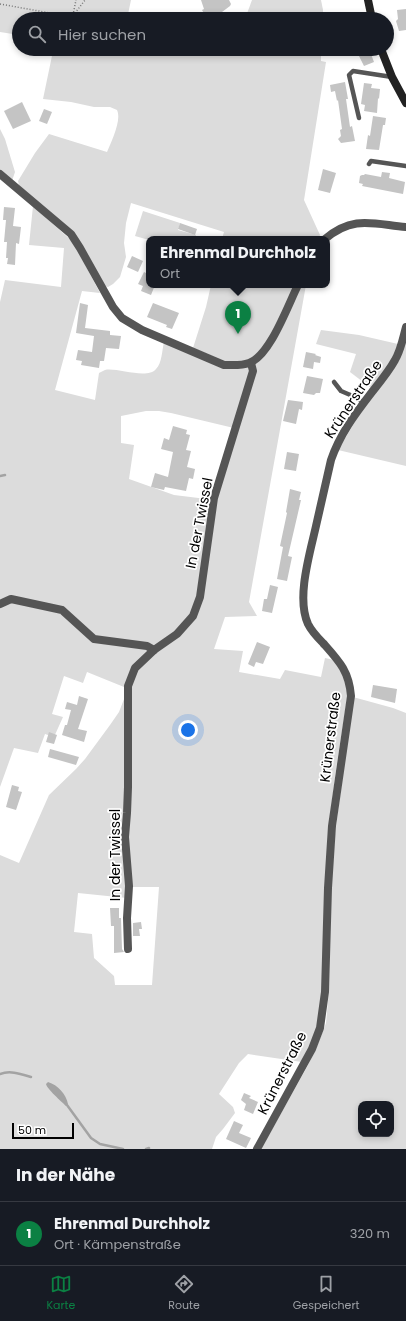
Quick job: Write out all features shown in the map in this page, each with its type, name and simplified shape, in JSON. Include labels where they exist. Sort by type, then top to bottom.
[{"type":"main road","points":[[368,0],[371,12]]},
{"type":"main road","points":[[384,56],[392,77],[406,104]]},
{"type":"street","points":[[0,174],[71,234],[113,307],[122,318],[142,330],[224,365],[236,366],[251,363],[265,351],[297,288]]},
{"type":"street","points":[[329,236],[342,227],[363,222],[406,227]]},
{"type":"street","name":"Krünerstraße","points":[[257,1149],[312,1049],[320,1028],[324,999],[332,826],[351,696],[349,680],[342,667],[315,635],[306,618],[304,594],[307,567],[335,447],[342,434],[396,359],[406,327]]},
{"type":"street","name":"In der Twissel","points":[[128,949],[127,918],[129,886],[125,836],[128,786],[128,686],[135,668],[154,650],[177,634],[192,616],[200,597],[214,498],[253,371],[251,363]]},
{"type":"street","points":[[0,604],[11,599],[62,610],[94,639],[147,646],[154,650]]},
{"type":"lane","points":[[359,118],[349,75],[353,71],[392,77]]},
{"type":"lane","points":[[368,164],[371,161],[406,166]]},
{"type":"lane","points":[[334,382],[341,391],[355,396],[364,403]]},
{"type":"path","points":[[73,12],[76,0]]},
{"type":"path","points":[[76,12],[85,0]]},
{"type":"path","points":[[0,4],[44,12]]},
{"type":"shaded area","points":[[0,0],[131,0],[128,12],[12,12],[12,34],[0,32]]},
{"type":"shaded area","points":[[252,0],[321,0],[323,10],[323,12],[248,12]]},
{"type":"shaded area","points":[[52,56],[321,56],[321,61],[326,62],[304,200],[320,235],[223,236],[224,232],[131,203],[126,223],[124,243],[126,257],[120,277],[108,287],[104,286],[89,257],[19,185],[18,181],[35,153],[49,134],[107,152],[117,125],[117,110],[110,107],[94,107],[71,102],[43,99]]},
{"type":"shaded area","points":[[0,129],[5,139],[15,172],[12,181],[0,170]]},
{"type":"shaded area","points":[[33,206],[73,242],[100,293],[82,291],[55,390],[95,400],[99,373],[105,370],[139,373],[152,372],[160,363],[164,342],[216,364],[215,357],[193,348],[210,288],[305,288],[249,602],[257,616],[225,617],[214,649],[243,651],[239,672],[280,679],[285,670],[321,677],[325,658],[334,660],[343,675],[347,689],[347,698],[328,830],[323,985],[320,1013],[317,1027],[302,1062],[248,1054],[239,1063],[219,1094],[233,1107],[235,1113],[216,1137],[212,1149],[0,1149],[0,855],[19,863],[49,795],[85,759],[119,712],[126,694],[126,813],[123,836],[128,886],[127,898],[78,893],[74,932],[92,934],[94,958],[114,976],[115,985],[152,985],[159,887],[130,887],[127,859],[127,836],[130,806],[129,685],[133,676],[130,675],[124,687],[87,672],[83,683],[64,676],[52,714],[63,717],[54,737],[45,734],[38,753],[14,748],[0,787],[0,302],[5,280],[61,287],[64,248],[29,245]],"holes":[[[146,411],[171,413],[238,429],[220,490],[215,500],[174,495],[129,479],[134,445],[121,443],[121,416]]]},
{"type":"shaded area","points":[[143,211],[180,223],[178,230],[196,235],[146,236],[146,239],[135,236]]},
{"type":"shaded area","points":[[321,330],[359,335],[398,344],[388,368],[371,388],[350,372],[356,354],[316,344]]},
{"type":"shaded area","points":[[406,338],[406,466],[338,450]]},
{"type":"shaded area","points":[[353,697],[406,713],[406,1149],[261,1149],[307,1067],[326,1023],[329,990],[331,888],[335,835]]},
{"type":"shaded area","points":[[48,1082],[55,1085],[63,1093],[68,1104],[66,1106],[49,1089],[46,1084]]},
{"type":"building","points":[[201,0],[229,0],[231,4],[222,12],[203,12],[202,10],[204,9]]},
{"type":"building","points":[[406,9],[406,30],[399,31],[396,21],[398,19],[397,10]]},
{"type":"building","points":[[359,56],[372,56],[374,62],[364,66]]},
{"type":"building","points":[[345,82],[350,127],[352,126],[355,141],[341,143],[338,139],[341,136],[340,130],[342,129],[338,100],[337,101],[335,91],[331,92],[330,85]]},
{"type":"building","points":[[364,83],[372,84],[371,88],[380,89],[377,113],[364,111],[365,105],[361,104]]},
{"type":"building","points":[[22,102],[31,121],[13,129],[4,111]]},
{"type":"building","points":[[44,109],[52,112],[47,124],[39,121]]},
{"type":"building","points":[[373,116],[386,118],[385,125],[383,125],[379,150],[366,149],[368,135],[370,136]]},
{"type":"building","points":[[323,169],[336,173],[330,193],[318,190]]},
{"type":"building","points":[[382,172],[390,173],[389,178],[405,182],[403,194],[362,186],[363,184],[359,183],[360,176],[362,175],[365,174],[381,177]]},
{"type":"building","points":[[4,207],[15,208],[13,226],[21,227],[19,244],[16,243],[15,265],[7,264],[7,242],[4,242],[6,220],[3,220]]},
{"type":"building","points":[[180,223],[197,229],[195,235],[178,229]]},
{"type":"building","points":[[132,256],[143,261],[138,272],[127,267]]},
{"type":"building","points":[[144,272],[146,273],[146,288],[154,288],[151,295],[141,291],[143,286],[138,284]]},
{"type":"building","points":[[80,303],[88,305],[85,328],[110,331],[110,335],[121,336],[119,349],[106,348],[104,361],[100,361],[99,368],[81,365],[82,361],[76,360],[78,350],[92,352],[94,336],[76,333]]},
{"type":"building","points":[[153,303],[179,313],[172,329],[166,327],[167,325],[147,317]]},
{"type":"building","points":[[306,352],[316,354],[315,355],[321,357],[320,363],[314,362],[313,369],[303,367]]},
{"type":"building","points":[[307,376],[323,379],[320,393],[316,393],[314,395],[303,393]]},
{"type":"building","points":[[288,400],[303,402],[302,410],[299,409],[296,424],[283,421]]},
{"type":"building","points":[[173,426],[187,430],[186,434],[190,435],[186,450],[191,451],[187,467],[195,469],[193,479],[189,478],[186,491],[165,487],[164,490],[151,487],[155,473],[168,477],[173,452],[161,449],[164,438],[169,440]]},
{"type":"building","points":[[287,452],[299,454],[296,471],[284,469]]},
{"type":"building","points":[[290,489],[301,492],[299,500],[301,500],[288,556],[292,557],[287,581],[277,579],[283,547],[280,546]]},
{"type":"building","points":[[270,585],[278,587],[272,613],[262,611],[264,599],[267,599]]},
{"type":"building","points":[[257,642],[270,647],[263,664],[256,662],[254,667],[248,664]]},
{"type":"building","points":[[373,685],[397,689],[395,703],[371,697]]},
{"type":"building","points":[[79,696],[88,699],[78,729],[87,731],[84,742],[62,735],[65,725],[67,725],[71,710],[65,709],[67,702],[77,705]]},
{"type":"building","points":[[49,732],[57,735],[54,744],[46,742]]},
{"type":"building","points":[[50,749],[79,757],[76,765],[48,757]]},
{"type":"building","points":[[12,785],[19,787],[18,791],[22,792],[16,810],[6,807]]},
{"type":"building","points":[[110,908],[119,908],[119,918],[121,918],[122,949],[124,952],[114,953],[114,926],[111,926]]},
{"type":"building","points":[[141,922],[142,929],[139,929],[140,936],[133,936],[133,923]]},
{"type":"building","points":[[244,1093],[251,1096],[249,1098],[258,1102],[253,1114],[244,1110],[246,1104],[241,1100]]},
{"type":"building","points":[[234,1121],[243,1125],[239,1133],[251,1138],[246,1148],[226,1139]]},
{"type":"waterway","points":[[0,476],[5,475]]},
{"type":"waterway","points":[[0,1074],[12,1072],[31,1077]]},
{"type":"waterway","points":[[67,1105],[91,1138],[100,1144],[123,1149]]},
{"type":"place","name":"Ehrenmal Durchholz","points":[[238,334]]}]
